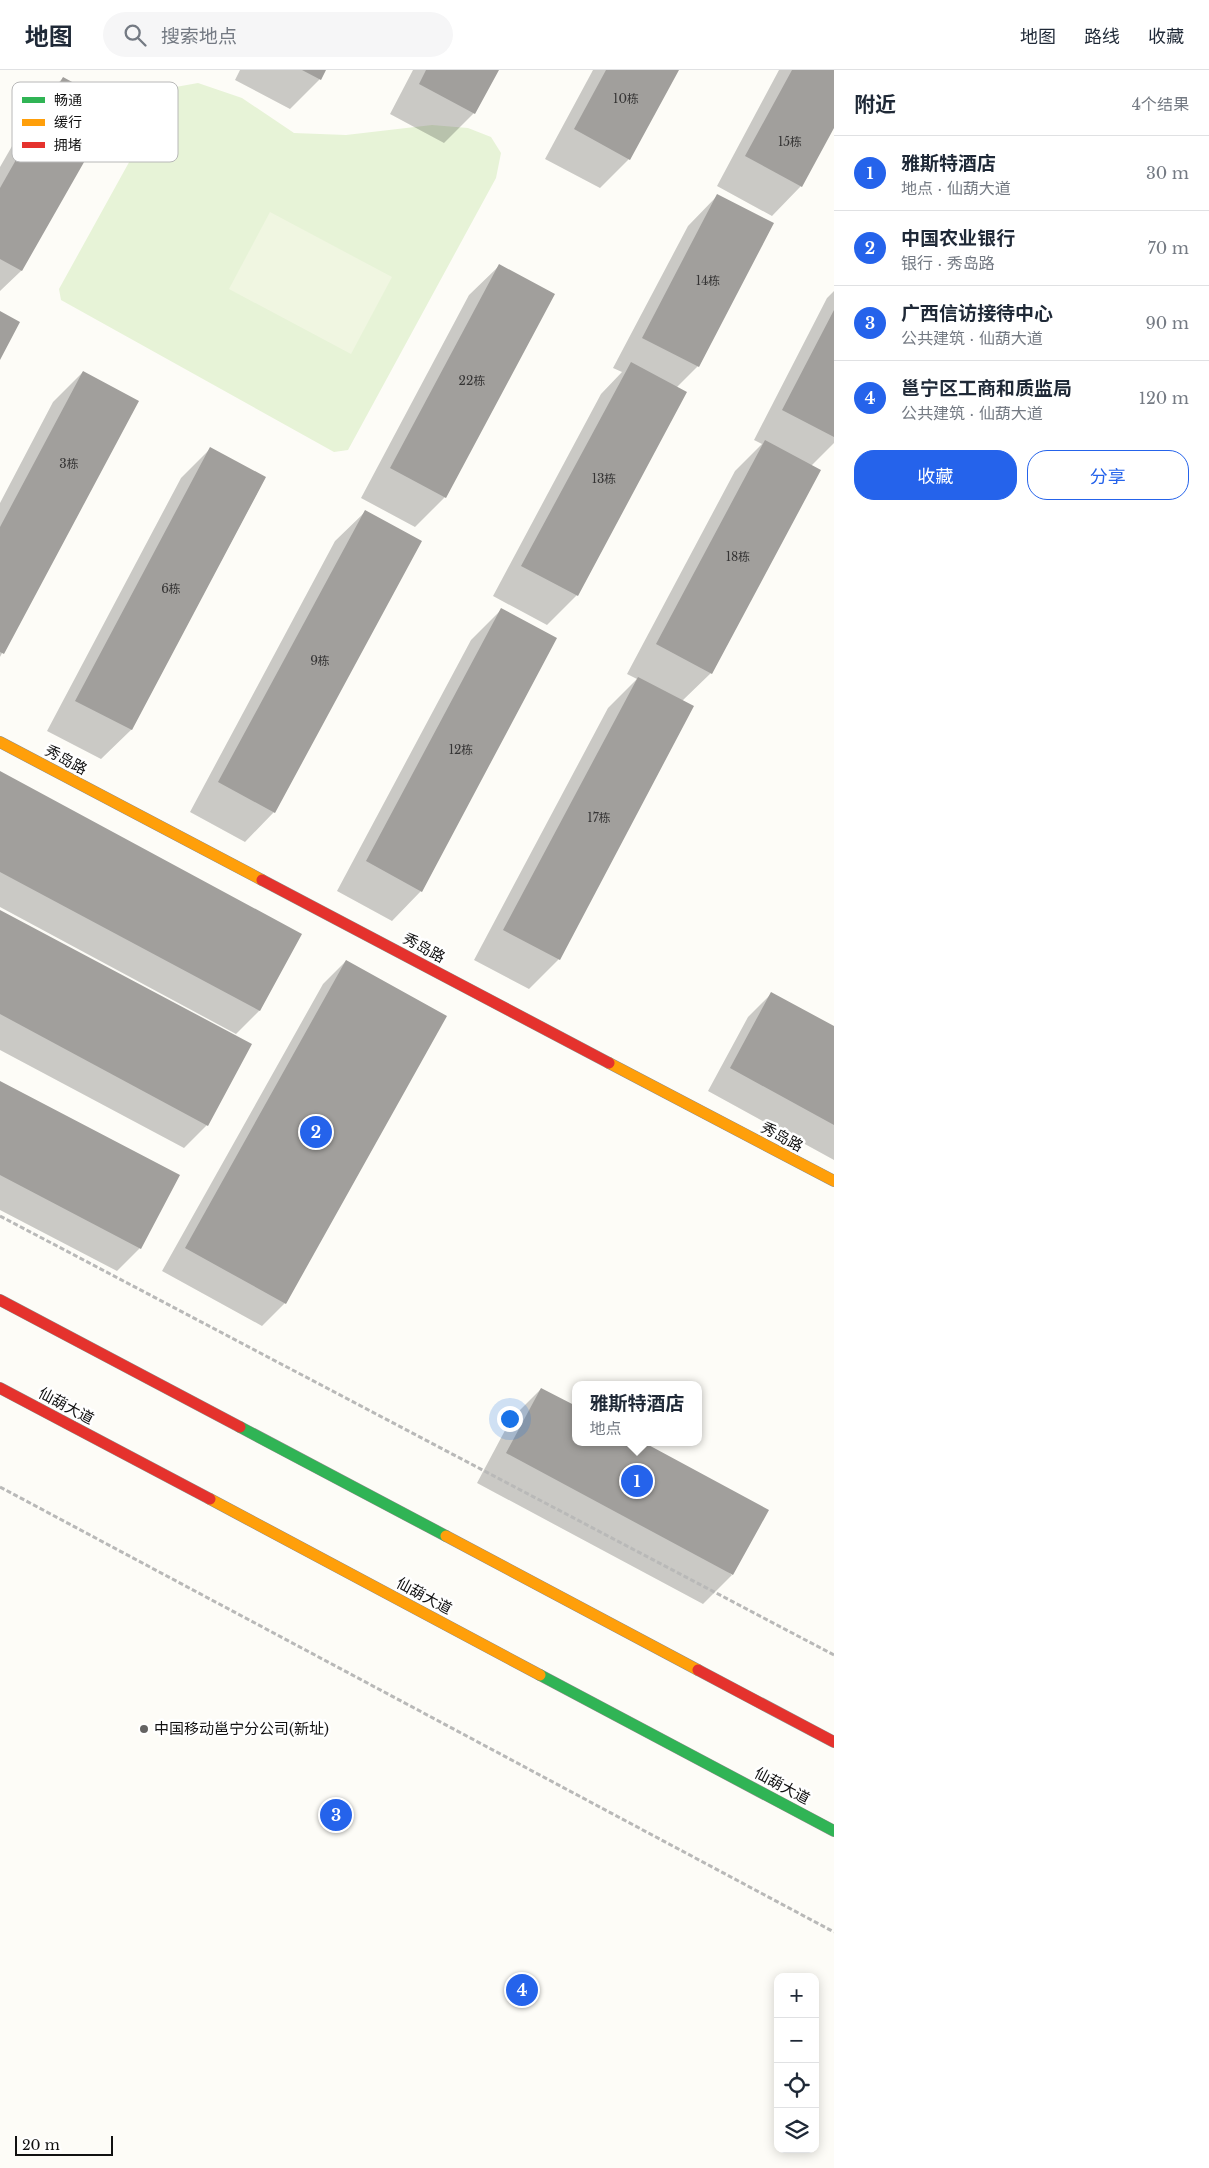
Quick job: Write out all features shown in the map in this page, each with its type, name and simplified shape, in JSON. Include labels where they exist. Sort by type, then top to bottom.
[{"type":"main road","name":"秀岛路","points":[[0,742],[834,1181]]},
{"type":"main road","points":[[0,1300],[834,1742]]},
{"type":"main road","name":"仙葫大道","points":[[0,1388],[834,1831]]},
{"type":"path","points":[[0,1216],[834,1655]]},
{"type":"path","points":[[0,1487],[834,1932]]},
{"type":"green space","points":[[198,83],[242,98],[294,133],[346,135],[432,125],[468,128],[491,137],[501,153],[496,178],[348,450],[334,452],[61,300],[59,289],[129,162],[178,162],[178,87]]},
{"type":"green space","points":[[270,212],[392,277],[351,354],[229,289]]},
{"type":"building","points":[[302,70],[326,70],[321,80]]},
{"type":"building","points":[[426,70],[499,70],[475,114],[419,84]]},
{"type":"building","points":[[606,70],[679,70],[630,160],[574,129]]},
{"type":"building","points":[[792,70],[834,70],[834,128],[802,187],[745,156]]},
{"type":"building","points":[[63,77],[72,82],[60,82]]},
{"type":"building","points":[[15,162],[84,162],[22,271],[0,259],[0,188]]},
{"type":"building","points":[[717,194],[774,223],[699,367],[642,338]]},
{"type":"building","points":[[499,264],[555,294],[446,498],[390,468]]},
{"type":"building","points":[[834,310],[834,437],[782,410]]},
{"type":"building","points":[[0,311],[20,322],[0,360]]},
{"type":"building","points":[[631,362],[687,392],[578,596],[521,566]]},
{"type":"building","points":[[83,371],[139,401],[4,654],[0,652],[0,527]]},
{"type":"building","points":[[765,440],[821,470],[712,674],[656,644]]},
{"type":"building","points":[[210,447],[266,477],[132,730],[75,701]]},
{"type":"building","points":[[365,510],[422,541],[275,813],[218,782]]},
{"type":"building","points":[[501,608],[557,638],[422,892],[366,861]]},
{"type":"building","points":[[638,677],[694,706],[560,960],[503,930]]},
{"type":"building","points":[[0,771],[302,934],[260,1011],[0,872]]},
{"type":"building","points":[[0,910],[252,1044],[208,1126],[0,1014]]},
{"type":"building","points":[[346,960],[447,1016],[286,1304],[185,1248]]},
{"type":"building","points":[[771,992],[834,1026],[834,1125],[730,1068]]},
{"type":"building","points":[[0,1081],[180,1175],[141,1249],[0,1175]]},
{"type":"building","points":[[541,1388],[572,1404],[572,1446],[650,1446],[769,1510],[733,1575],[506,1453]]},
{"type":"traffic: fast","points":[[240,1427],[446,1536]]},
{"type":"traffic: fast","points":[[540,1675],[834,1831]]},
{"type":"traffic: slow","points":[[0,742],[262,880]]},
{"type":"traffic: slow","points":[[609,1063],[834,1181]]},
{"type":"traffic: slow","points":[[210,1499],[540,1675]]},
{"type":"traffic: slow","points":[[446,1536],[698,1670]]},
{"type":"traffic: jam","points":[[262,880],[609,1063]]},
{"type":"traffic: jam","points":[[0,1300],[240,1427]]},
{"type":"traffic: jam","points":[[0,1388],[210,1499]]},
{"type":"traffic: jam","points":[[698,1670],[834,1742]]},
{"type":"place","name":"中国农业银行","points":[[316,1132]]},
{"type":"place","name":"雅斯特酒店","points":[[637,1481]]},
{"type":"place","name":"中国移动邕宁分公司(新址)","points":[[144,1729]]},
{"type":"place","name":"广西信访接待中心","points":[[336,1815]]},
{"type":"place","name":"邕宁区工商和质监局","points":[[522,1990]]}]
